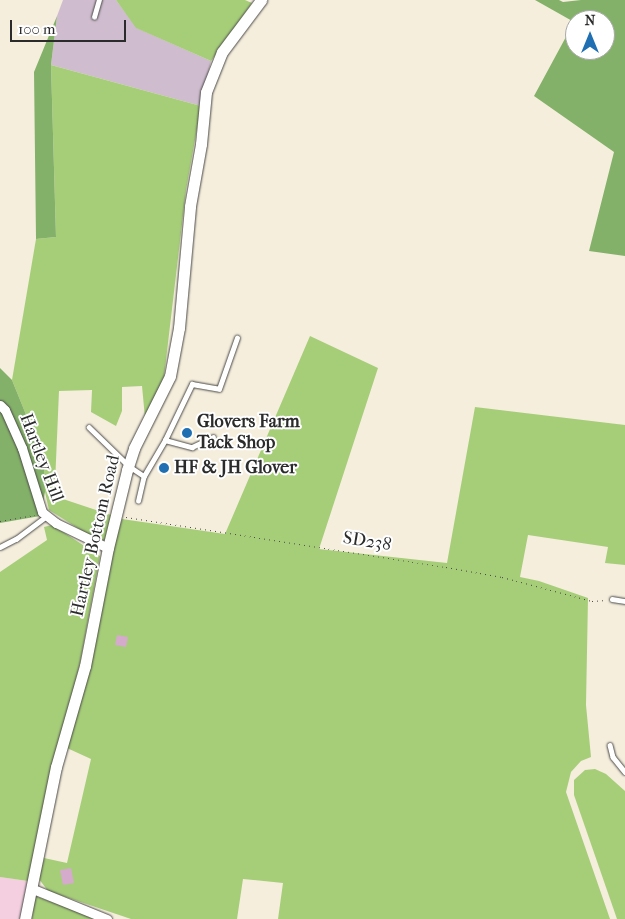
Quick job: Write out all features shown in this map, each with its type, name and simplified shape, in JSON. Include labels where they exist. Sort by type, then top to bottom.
[{"type":"street","name":"Hartley Bottom Road","points":[[25,919],[33,889],[34,867],[56,767],[85,666],[108,548],[128,466],[134,448],[170,376],[179,328],[190,206],[201,144],[206,92],[222,52],[261,0]]},
{"type":"street","name":"Hartley Hill","points":[[0,405],[22,448],[45,514],[68,529],[108,548]]},
{"type":"street","points":[[33,889],[106,919]]},
{"type":"lane","points":[[94,16],[99,0]]},
{"type":"lane","points":[[138,500],[144,476],[165,440],[192,384],[219,390],[237,338]]},
{"type":"lane","points":[[88,427],[128,466],[144,476]]},
{"type":"lane","points":[[165,440],[192,447],[214,437]]},
{"type":"lane","points":[[0,547],[16,539],[45,514]]},
{"type":"lane","points":[[612,600],[625,601]]},
{"type":"lane","points":[[610,745],[613,757],[625,772]]},
{"type":"path","points":[[0,522],[45,514]]},
{"type":"path","name":"SD238","points":[[116,515],[502,576],[592,601],[612,600]]},
{"type":"shaded area","points":[[63,0],[116,0],[137,28],[211,61],[201,106],[51,65],[57,16]]},
{"type":"shaded area","points":[[0,877],[28,881],[21,919],[0,919]]},
{"type":"green space","points":[[116,0],[245,0],[252,3],[211,61],[136,28]]},
{"type":"green space","points":[[535,0],[559,0],[563,2],[625,0],[625,256],[589,251],[614,152],[534,96],[565,39],[565,60],[615,60],[615,10],[565,10],[565,17]]},
{"type":"green space","points":[[57,16],[51,65],[56,237],[36,239],[34,72]]},
{"type":"green space","points":[[51,65],[201,106],[186,190],[164,377],[145,418],[142,386],[122,387],[122,411],[116,426],[91,412],[92,390],[59,391],[55,484],[51,495],[111,515],[105,539],[100,542],[49,510],[45,492],[44,459],[12,380],[36,239],[56,237]]},
{"type":"green space","points":[[310,336],[378,368],[319,549],[447,563],[475,407],[625,425],[625,565],[605,563],[608,547],[528,535],[520,577],[539,581],[588,598],[586,705],[591,757],[581,761],[571,772],[566,792],[610,919],[278,919],[283,883],[243,879],[237,919],[131,919],[48,891],[39,879],[44,858],[67,863],[91,759],[67,748],[100,595],[122,519],[225,534]]},
{"type":"green space","points":[[0,368],[12,380],[44,459],[45,492],[40,516],[0,523]]},
{"type":"green space","points":[[52,525],[100,556],[80,663],[28,881],[0,877],[0,572],[47,540],[44,527]]},
{"type":"green space","points":[[595,769],[606,774],[625,791],[625,919],[617,919],[574,795],[574,780],[585,770]]},
{"type":"green space","points":[[35,896],[98,919],[32,919]]},
{"type":"building","points":[[100,513],[107,515],[102,530],[99,530],[98,533],[92,532]]},
{"type":"building","points":[[117,635],[128,637],[126,647],[115,645]]},
{"type":"building","points":[[71,868],[74,883],[63,885],[60,870]]},
{"type":"place","name":"Glovers Farm Tack Shop","points":[[187,433]]},
{"type":"place","name":"HF & JH Glover","points":[[164,468]]}]
